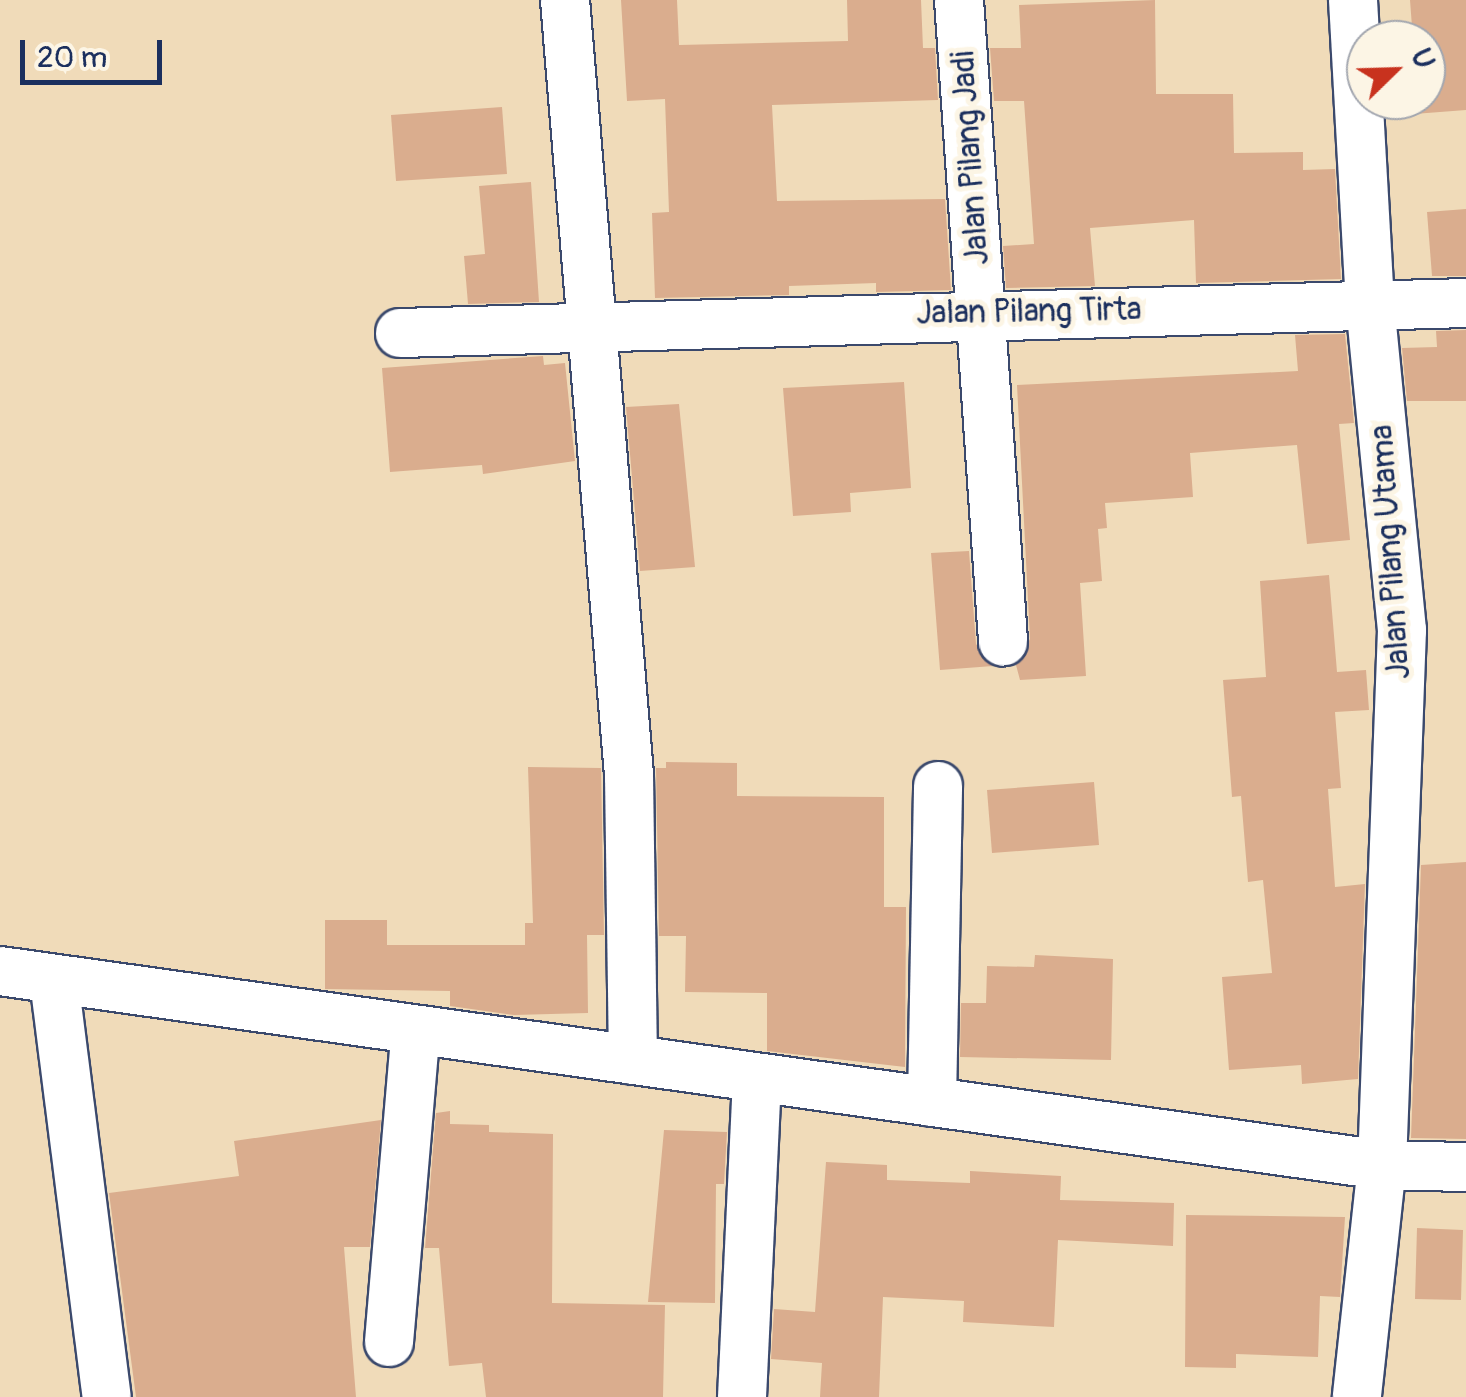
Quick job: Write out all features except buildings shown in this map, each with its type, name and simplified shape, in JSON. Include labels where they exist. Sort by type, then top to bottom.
[{"type":"street","points":[[565,0],[629,775],[632,1060]]},
{"type":"street","name":"Jalan Pilang Jadi","points":[[958,0],[1003,641]]},
{"type":"street","name":"Jalan Pilang Utama","points":[[1353,0],[1370,304],[1402,630],[1382,1165],[1358,1397]]},
{"type":"street","name":"Jalan Pilang Tirta","points":[[400,332],[1466,303]]},
{"type":"street","points":[[932,1102],[938,786]]},
{"type":"street","points":[[0,970],[1382,1165],[1466,1167]]},
{"type":"street","points":[[54,980],[106,1397]]},
{"type":"street","points":[[390,1342],[416,1030]]},
{"type":"street","points":[[742,1397],[757,1078]]}]
